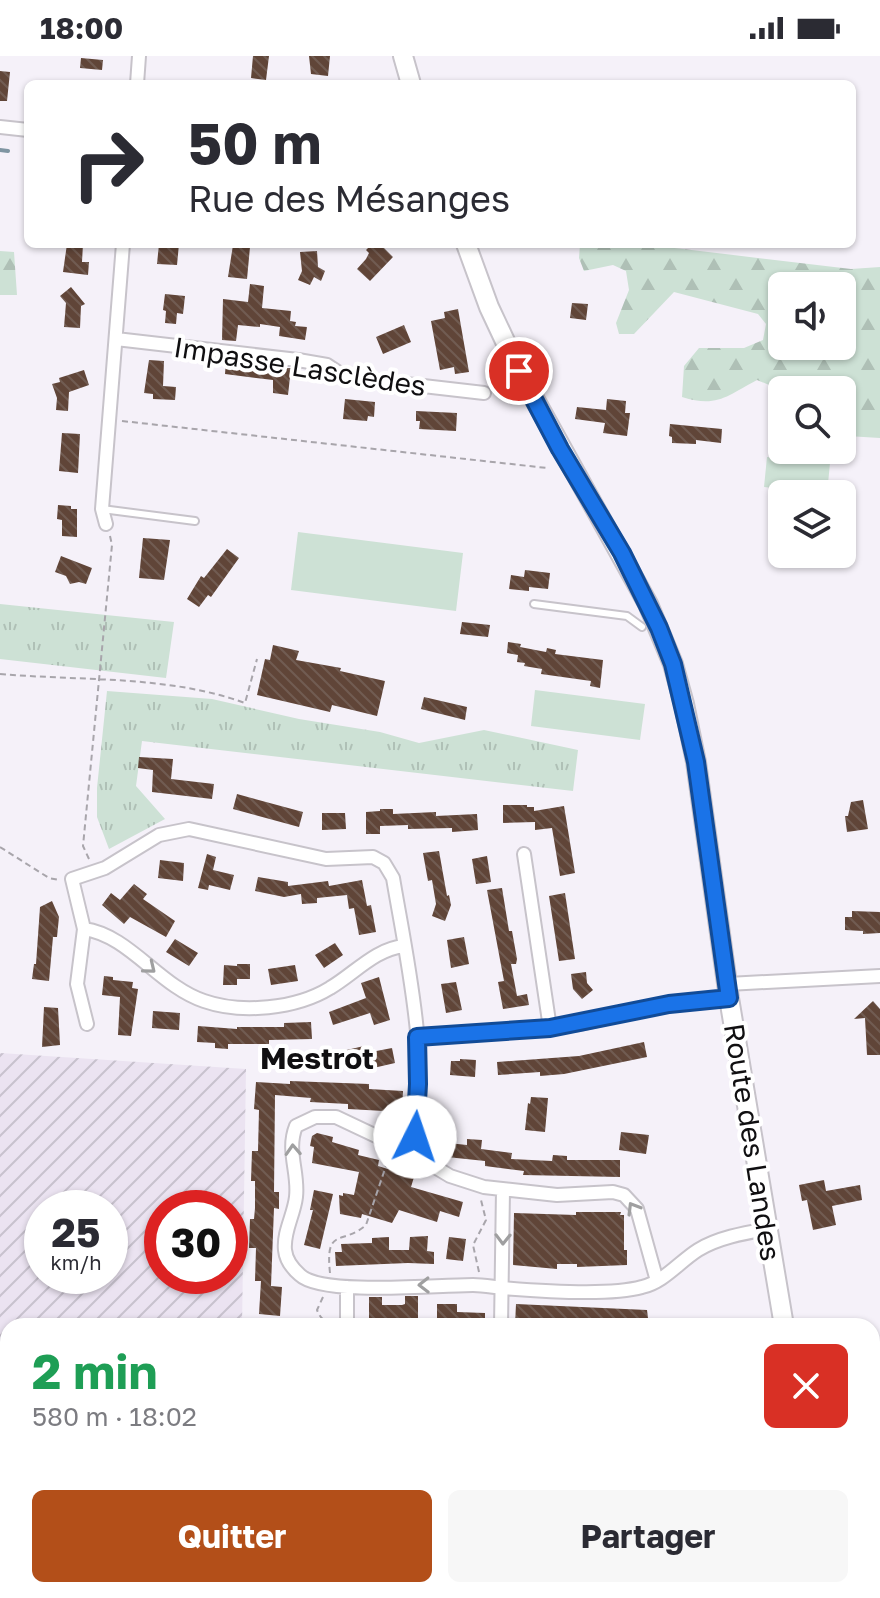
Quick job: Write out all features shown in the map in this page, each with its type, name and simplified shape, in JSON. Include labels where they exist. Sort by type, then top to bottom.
[{"type":"main road","points":[[403,56],[410,80]]},
{"type":"main road","name":"Route des Landes","points":[[467,248],[489,307],[529,392],[622,553],[673,664],[696,762],[728,991],[783,1318]]},
{"type":"street","points":[[137,80],[139,56]]},
{"type":"street","points":[[0,127],[24,130]]},
{"type":"street","points":[[106,524],[102,502],[123,248]]},
{"type":"street","name":"Impasse Lasclèdes","points":[[116,339],[298,360],[327,365],[345,377],[484,393]]},
{"type":"street","points":[[87,1024],[77,984],[84,929],[72,879],[95,873],[159,835],[189,829],[326,859],[373,857],[384,863],[393,878],[417,1037],[417,1111],[415,1137],[410,1152]]},
{"type":"street","points":[[524,854],[550,1028]]},
{"type":"street","points":[[84,929],[114,938],[188,995],[217,1005],[237,1007],[306,1001],[380,953],[404,946]]},
{"type":"street","points":[[417,1037],[550,1028],[728,991],[880,976]]},
{"type":"street","points":[[657,1281],[637,1209],[624,1195],[613,1192],[557,1195],[484,1187],[450,1176],[410,1152],[336,1117],[315,1117],[296,1126],[290,1140],[297,1193],[285,1238],[285,1252],[293,1268],[312,1283],[347,1287],[479,1285],[619,1291],[657,1281],[699,1249],[715,1241],[767,1229]]},
{"type":"street","points":[[501,1318],[503,1190]]},
{"type":"street","points":[[347,1287],[347,1318]]},
{"type":"lane","points":[[102,502],[195,521]]},
{"type":"lane","points":[[534,604],[627,616],[642,627]]},
{"type":"path","points":[[484,393],[515,395],[529,392]]},
{"type":"path","points":[[109,419],[547,468]]},
{"type":"path","points":[[95,873],[83,846],[112,545],[106,524]]},
{"type":"path","points":[[0,674],[176,685],[224,695],[245,703],[257,659]]},
{"type":"path","points":[[0,847],[49,878],[72,879]]},
{"type":"path","points":[[321,1318],[317,1310],[324,1295],[325,1277],[331,1277],[329,1252],[340,1236],[357,1232],[366,1225],[391,1152]]},
{"type":"path","points":[[484,1187],[480,1198],[486,1220],[473,1245],[480,1266],[479,1275],[489,1266],[502,1263]]},
{"type":"shaded area","points":[[0,1053],[246,1069],[244,1190],[144,1190],[144,1294],[242,1294],[242,1318],[0,1318]]},
{"type":"green space","points":[[580,248],[675,248],[851,269],[880,267],[880,438],[856,437],[856,376],[768,376],[768,385],[757,380],[713,401],[682,397],[684,366],[699,348],[744,348],[763,340],[766,324],[758,314],[674,292],[634,334],[619,334],[616,323],[629,290],[626,271],[613,265],[584,271],[579,258]]},
{"type":"green space","points":[[0,251],[14,252],[17,295],[0,295]]},
{"type":"green space","points":[[767,457],[768,464],[830,464],[828,480],[768,480],[768,487],[764,487]]},
{"type":"green space","points":[[298,532],[463,553],[456,611],[291,590]]},
{"type":"green space","points":[[0,604],[174,622],[166,678],[0,659]]},
{"type":"green space","points":[[535,690],[645,704],[640,740],[531,726]]},
{"type":"green space","points":[[107,691],[212,699],[299,719],[380,732],[419,743],[484,730],[578,750],[573,791],[142,741],[136,786],[165,819],[109,849],[97,817]]},
{"type":"building","points":[[253,56],[269,56],[266,80],[251,78]]},
{"type":"building","points":[[309,56],[330,56],[328,76],[311,74]]},
{"type":"building","points":[[81,58],[103,60],[102,70],[80,68]]},
{"type":"building","points":[[0,71],[10,72],[7,101],[0,101]]},
{"type":"building","points":[[66,248],[83,248],[82,262],[89,262],[88,275],[63,272]]},
{"type":"building","points":[[159,248],[179,248],[177,265],[157,264]]},
{"type":"building","points":[[233,248],[250,248],[247,279],[228,277]]},
{"type":"building","points":[[384,248],[393,257],[370,281],[357,269],[369,253],[366,250]]},
{"type":"building","points":[[317,251],[318,267],[325,271],[321,281],[314,277],[310,285],[298,280],[302,271],[300,252]]},
{"type":"building","points":[[250,284],[264,286],[262,308],[291,311],[290,321],[296,322],[295,326],[307,327],[305,340],[279,336],[280,327],[260,324],[260,327],[238,325],[236,341],[222,340],[223,299],[248,302]]},
{"type":"building","points":[[71,287],[85,304],[81,306],[80,328],[64,327],[66,303],[60,296]]},
{"type":"building","points":[[165,294],[185,296],[183,314],[177,313],[176,324],[165,323]]},
{"type":"building","points":[[572,303],[588,304],[586,320],[570,318]]},
{"type":"building","points":[[458,309],[469,372],[455,374],[454,367],[440,370],[431,321],[445,318],[444,312]]},
{"type":"building","points":[[404,325],[411,342],[383,354],[376,337]]},
{"type":"building","points":[[149,360],[164,361],[163,386],[176,387],[175,400],[153,399],[153,394],[144,393]]},
{"type":"building","points":[[226,361],[255,364],[255,368],[291,368],[288,395],[273,393],[273,380],[225,374]]},
{"type":"building","points":[[84,370],[89,385],[69,392],[68,411],[56,410],[57,398],[52,384],[60,382],[59,378]]},
{"type":"building","points":[[345,399],[375,402],[374,417],[368,416],[367,421],[343,419]]},
{"type":"building","points":[[607,399],[626,401],[625,413],[630,413],[627,436],[603,433],[605,423],[575,419],[577,407],[606,410]]},
{"type":"building","points":[[416,411],[457,413],[456,431],[419,429]]},
{"type":"building","points":[[670,424],[722,429],[721,443],[696,440],[696,444],[672,443]]},
{"type":"building","points":[[62,433],[80,434],[78,473],[59,471]]},
{"type":"building","points":[[58,505],[77,509],[77,537],[62,536],[62,520],[57,519]]},
{"type":"building","points":[[143,538],[170,540],[164,580],[139,578]]},
{"type":"building","points":[[227,549],[239,558],[211,597],[208,595],[199,607],[187,599],[201,576],[204,578]]},
{"type":"building","points":[[61,556],[92,568],[86,584],[70,584],[66,576],[55,572]]},
{"type":"building","points":[[525,570],[550,573],[548,589],[509,589],[511,575],[524,577]]},
{"type":"building","points":[[462,622],[490,625],[488,637],[460,634]]},
{"type":"building","points":[[508,642],[546,652],[547,648],[556,650],[555,654],[603,660],[600,688],[590,686],[591,681],[541,674],[542,669],[524,666],[525,663],[517,662],[518,655],[507,653]]},
{"type":"building","points":[[273,645],[299,651],[296,660],[341,668],[340,671],[385,681],[377,716],[332,705],[330,712],[257,695],[265,659],[270,660]]},
{"type":"building","points":[[424,697],[467,707],[465,720],[421,709]]},
{"type":"building","points":[[139,757],[173,759],[171,779],[214,784],[212,799],[152,792],[153,770],[138,768]]},
{"type":"building","points":[[237,794],[303,812],[299,827],[233,809]]},
{"type":"building","points":[[863,800],[868,829],[847,832],[845,816],[848,816],[851,802]]},
{"type":"building","points":[[503,805],[527,805],[534,807],[534,811],[564,806],[575,873],[560,876],[552,828],[535,830],[535,822],[503,823]]},
{"type":"building","points":[[393,809],[393,814],[477,814],[478,830],[452,832],[452,828],[380,826],[380,834],[366,834],[366,812]]},
{"type":"building","points":[[322,813],[345,813],[346,829],[322,830]]},
{"type":"building","points":[[439,851],[451,905],[445,921],[432,916],[436,904],[423,853]]},
{"type":"building","points":[[207,854],[216,857],[213,870],[234,875],[230,890],[209,885],[208,890],[198,888]]},
{"type":"building","points":[[487,856],[491,882],[476,884],[472,859]]},
{"type":"building","points":[[160,860],[184,863],[183,881],[158,878]]},
{"type":"building","points":[[258,877],[288,882],[288,886],[328,881],[329,886],[362,880],[376,932],[359,935],[354,908],[349,909],[347,895],[317,898],[317,903],[302,904],[301,894],[284,897],[255,891]]},
{"type":"building","points":[[134,884],[147,894],[143,899],[175,921],[166,937],[130,917],[124,924],[102,905],[111,893],[120,900]]},
{"type":"building","points":[[502,888],[517,959],[516,964],[511,964],[517,996],[527,994],[529,1005],[503,1009],[498,982],[504,981],[487,890]]},
{"type":"building","points":[[565,893],[575,959],[559,961],[549,896]]},
{"type":"building","points":[[52,901],[59,917],[57,937],[53,937],[49,981],[32,979],[40,907]]},
{"type":"building","points":[[852,911],[880,912],[880,933],[863,934],[863,931],[845,930],[845,917],[852,917]]},
{"type":"building","points":[[464,937],[469,964],[451,968],[447,940]]},
{"type":"building","points":[[175,939],[198,953],[189,966],[166,952]]},
{"type":"building","points":[[335,943],[343,955],[324,968],[315,955]]},
{"type":"building","points":[[250,964],[250,979],[237,979],[237,985],[223,985],[224,965]]},
{"type":"building","points":[[295,965],[298,981],[271,985],[268,969]]},
{"type":"building","points":[[586,972],[587,983],[593,990],[582,999],[573,989],[571,974]]},
{"type":"building","points":[[104,976],[133,982],[132,988],[138,989],[131,1036],[118,1035],[120,997],[102,995]]},
{"type":"building","points":[[379,977],[390,1020],[374,1025],[370,1013],[333,1025],[329,1012],[366,998],[361,983]]},
{"type":"building","points":[[456,982],[462,1010],[446,1013],[441,984]]},
{"type":"building","points":[[873,1001],[880,1009],[880,1055],[867,1055],[865,1018],[854,1019]]},
{"type":"building","points":[[44,1007],[58,1008],[60,1045],[42,1047]]},
{"type":"building","points":[[153,1011],[180,1013],[179,1030],[152,1028]]},
{"type":"building","points":[[311,1022],[312,1039],[269,1040],[269,1044],[228,1044],[228,1049],[215,1048],[215,1043],[197,1042],[198,1026],[237,1029],[284,1027],[284,1023]]},
{"type":"building","points":[[644,1042],[647,1057],[564,1074],[498,1075],[497,1062],[579,1056]]},
{"type":"building","points":[[364,1046],[368,1062],[341,1067],[338,1052]]},
{"type":"building","points":[[392,1048],[395,1063],[369,1069],[366,1053]]},
{"type":"building","points":[[476,1060],[475,1077],[450,1075],[451,1061]]},
{"type":"building","points":[[290,1081],[369,1084],[369,1089],[403,1091],[402,1112],[348,1109],[348,1104],[310,1102],[311,1098],[275,1095],[274,1192],[279,1192],[279,1209],[274,1208],[271,1286],[282,1287],[280,1316],[259,1314],[261,1281],[255,1281],[256,1248],[249,1248],[250,1219],[254,1219],[255,1208],[255,1181],[251,1181],[252,1151],[258,1151],[259,1110],[254,1109],[256,1082],[290,1084]]},
{"type":"building","points":[[531,1097],[548,1098],[545,1132],[525,1130]]},
{"type":"building","points":[[621,1132],[649,1135],[646,1154],[619,1150]]},
{"type":"building","points":[[317,1133],[333,1137],[332,1142],[359,1150],[358,1155],[379,1160],[378,1166],[414,1177],[411,1187],[463,1202],[459,1217],[440,1211],[437,1222],[399,1210],[392,1223],[362,1214],[361,1218],[340,1214],[339,1195],[354,1195],[359,1172],[312,1163],[314,1147],[310,1146],[312,1136]]},
{"type":"building","points":[[467,1139],[482,1140],[481,1149],[512,1153],[511,1159],[552,1161],[553,1155],[567,1156],[567,1160],[620,1160],[620,1177],[523,1175],[524,1171],[485,1166],[485,1161],[447,1157],[448,1143],[467,1145]]},
{"type":"building","points":[[824,1180],[826,1191],[860,1185],[862,1200],[832,1206],[836,1225],[813,1230],[807,1200],[802,1201],[799,1185]]},
{"type":"building","points":[[314,1190],[333,1194],[320,1249],[304,1245],[313,1210],[310,1210]]},
{"type":"building","points":[[576,1212],[621,1212],[620,1215],[624,1215],[627,1265],[577,1267],[577,1264],[557,1264],[557,1269],[513,1265],[514,1213],[576,1215]]},
{"type":"building","points":[[428,1236],[427,1251],[434,1252],[434,1264],[336,1266],[335,1252],[342,1252],[341,1244],[372,1243],[372,1238],[389,1237],[389,1250],[409,1250],[410,1237]]},
{"type":"building","points":[[449,1237],[466,1239],[463,1261],[446,1259]]},
{"type":"building","points":[[405,1296],[418,1296],[418,1318],[369,1318],[369,1297],[382,1297],[382,1305],[405,1304]]},
{"type":"building","points":[[437,1304],[457,1304],[457,1312],[485,1313],[485,1318],[437,1318]]},
{"type":"building","points":[[516,1304],[647,1310],[648,1318],[515,1318]]},
{"type":"waterway","points":[[0,150],[8,151]]},
{"type":"district","name":"Mestrot","points":[[317,1058]]},
{"type":"route","points":[[415,1137],[417,1037],[550,1028],[669,1004],[729,998],[696,762],[673,664],[622,553],[560,449],[519,371]]}]
